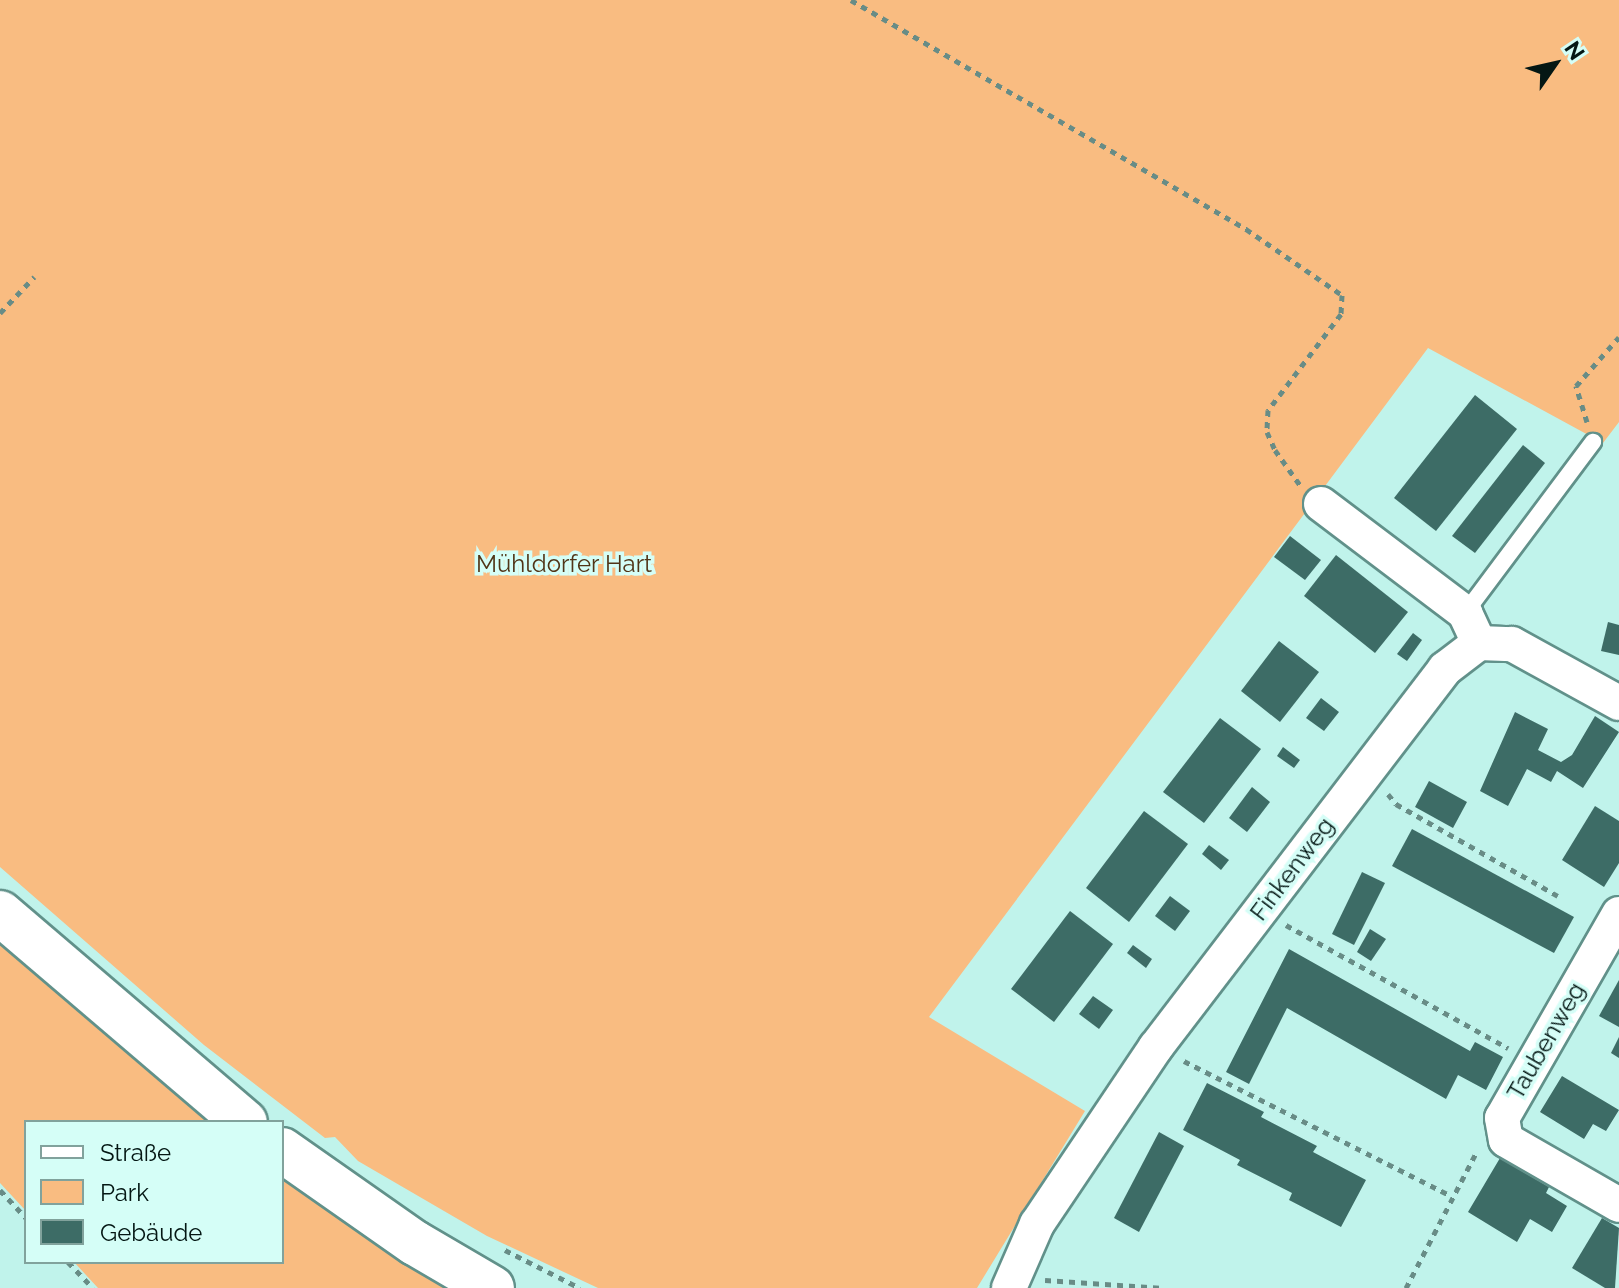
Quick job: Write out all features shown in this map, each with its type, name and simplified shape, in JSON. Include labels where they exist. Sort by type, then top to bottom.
[{"type":"main road","points":[[0,913],[243,1120]]},
{"type":"main road","points":[[284,1151],[415,1243],[492,1288]]},
{"type":"street","points":[[1321,504],[1472,628],[1512,644],[1619,703]]},
{"type":"street","name":"Finkenweg","points":[[1011,1283],[1053,1198],[1156,1047],[1445,669],[1472,628]]},
{"type":"street","name":"Taubenweg","points":[[1619,914],[1502,1118],[1506,1140],[1619,1205]]},
{"type":"lane","points":[[1472,628],[1593,442]]},
{"type":"path","points":[[851,0],[1246,229],[1342,295],[1341,314],[1268,410],[1266,423],[1288,473],[1321,504]]},
{"type":"path","points":[[0,313],[34,277]]},
{"type":"path","points":[[1593,442],[1576,386],[1619,337]]},
{"type":"path","points":[[1369,768],[1396,804],[1558,896]]},
{"type":"path","points":[[1261,909],[1534,1063]]},
{"type":"path","points":[[1156,1047],[1451,1196]]},
{"type":"path","points":[[1406,1288],[1451,1196],[1489,1131],[1504,1127]]},
{"type":"path","points":[[0,1190],[24,1216]]},
{"type":"path","points":[[492,1243],[580,1288]]},
{"type":"path","points":[[70,1264],[93,1288]]},
{"type":"path","points":[[1011,1283],[1164,1288]]},
{"type":"green space","name":"Mühldorfer Hart","points":[[0,0],[1619,0],[1619,422],[1603,443],[1428,348],[929,1017],[1085,1111],[977,1288],[598,1288],[487,1236],[358,1161],[335,1137],[325,1138],[204,1045],[0,867]]},
{"type":"green space","points":[[0,934],[220,1120],[24,1120],[24,1209],[0,1183]]},
{"type":"green space","points":[[284,1170],[455,1288],[98,1288],[76,1264],[284,1264]]},
{"type":"building","points":[[1475,395],[1517,429],[1436,531],[1394,498]]},
{"type":"building","points":[[1523,445],[1545,463],[1475,553],[1452,536]]},
{"type":"building","points":[[1290,536],[1321,560],[1305,580],[1274,557]]},
{"type":"building","points":[[1336,555],[1408,612],[1375,653],[1304,596]]},
{"type":"building","points":[[1608,622],[1619,625],[1619,655],[1601,651]]},
{"type":"building","points":[[1413,633],[1422,640],[1407,661],[1397,654]]},
{"type":"building","points":[[1279,641],[1319,672],[1280,722],[1241,691]]},
{"type":"building","points":[[1321,698],[1339,712],[1324,731],[1306,718]]},
{"type":"building","points":[[1515,712],[1548,729],[1538,750],[1561,762],[1572,755],[1595,716],[1619,732],[1583,788],[1557,771],[1551,782],[1527,769],[1508,806],[1480,791]]},
{"type":"building","points":[[1220,718],[1261,749],[1204,823],[1163,792]]},
{"type":"building","points":[[1283,747],[1300,760],[1294,768],[1277,756]]},
{"type":"building","points":[[1429,781],[1467,802],[1453,828],[1415,807]]},
{"type":"building","points":[[1252,787],[1270,802],[1247,832],[1229,818]]},
{"type":"building","points":[[1595,806],[1619,821],[1619,863],[1604,887],[1562,860]]},
{"type":"building","points":[[1144,811],[1188,844],[1129,922],[1086,888]]},
{"type":"building","points":[[1412,829],[1574,917],[1554,953],[1392,866]]},
{"type":"building","points":[[1209,845],[1229,860],[1221,870],[1202,854]]},
{"type":"building","points":[[1362,872],[1385,883],[1354,945],[1332,934]]},
{"type":"building","points":[[1170,896],[1190,911],[1175,931],[1155,916]]},
{"type":"building","points":[[1070,911],[1113,944],[1054,1022],[1011,989]]},
{"type":"building","points":[[1370,929],[1386,939],[1371,961],[1357,952]]},
{"type":"building","points":[[1133,945],[1152,959],[1146,968],[1127,953]]},
{"type":"building","points":[[1289,949],[1470,1051],[1475,1042],[1503,1057],[1486,1090],[1458,1075],[1446,1099],[1287,1008],[1249,1084],[1226,1072]]},
{"type":"building","points":[[1619,980],[1619,1027],[1599,1016]]},
{"type":"building","points":[[1093,996],[1113,1010],[1099,1029],[1079,1014]]},
{"type":"building","points":[[1619,1037],[1619,1058],[1611,1053]]},
{"type":"building","points":[[1562,1076],[1619,1110],[1606,1131],[1593,1124],[1584,1139],[1540,1112]]},
{"type":"building","points":[[1207,1083],[1264,1112],[1261,1117],[1317,1146],[1313,1152],[1366,1180],[1341,1227],[1289,1200],[1292,1193],[1237,1165],[1240,1160],[1183,1130]]},
{"type":"building","points":[[1159,1132],[1184,1146],[1139,1232],[1114,1218]]},
{"type":"building","points":[[1500,1158],[1549,1187],[1546,1193],[1567,1206],[1552,1232],[1530,1219],[1517,1242],[1468,1212]]},
{"type":"building","points":[[1602,1218],[1619,1228],[1615,1288],[1605,1288],[1572,1268]]}]
